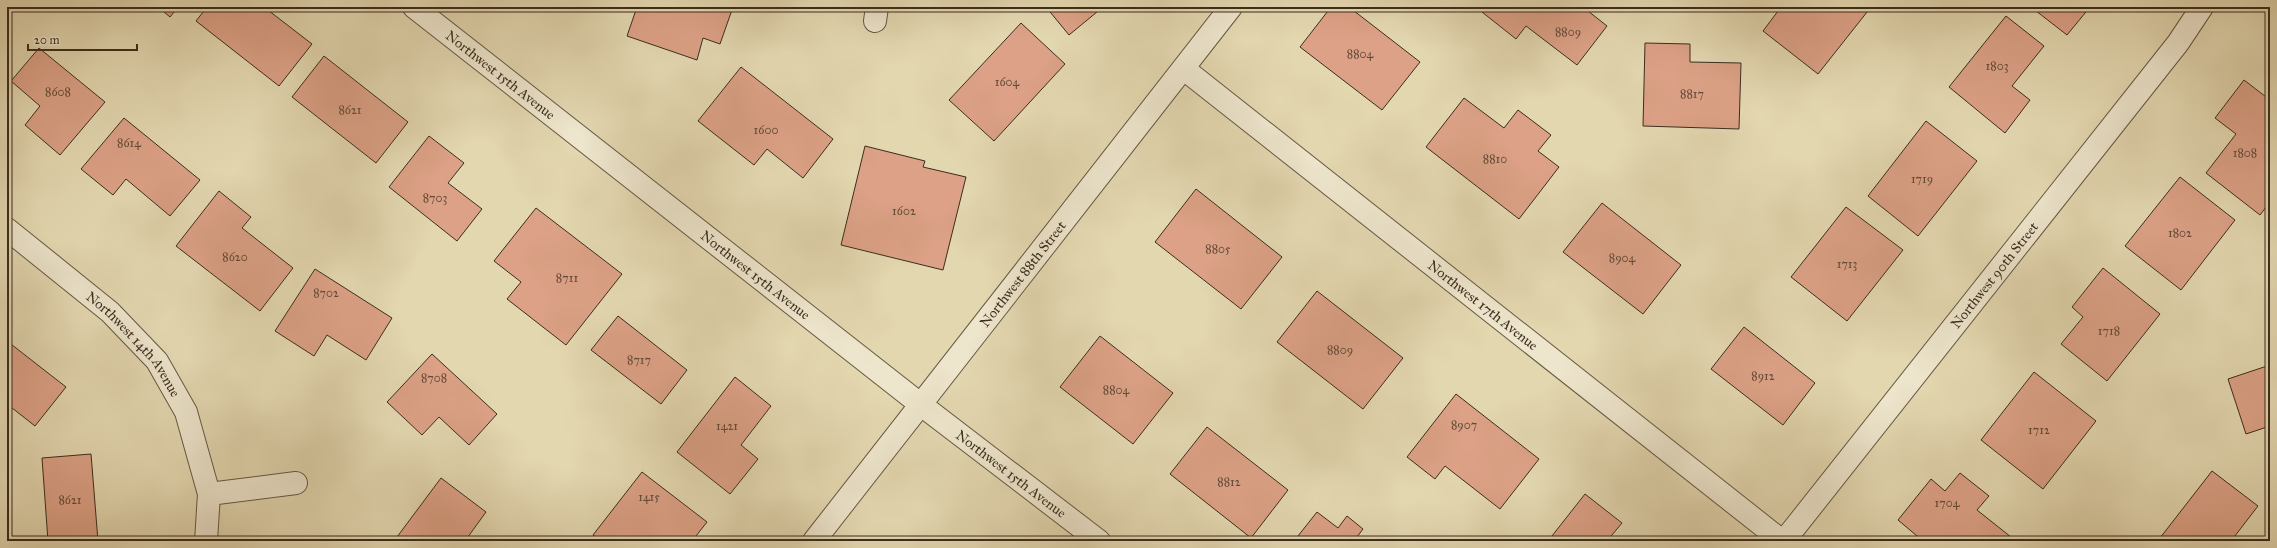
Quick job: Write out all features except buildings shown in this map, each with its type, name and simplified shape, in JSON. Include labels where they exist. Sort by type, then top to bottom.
[{"type":"street","name":"Northwest 15th Avenue","points":[[414,7],[920,404],[1098,541]]},
{"type":"street","name":"Northwest 88th Street","points":[[814,541],[1231,7]]},
{"type":"street","name":"Northwest 90th Street","points":[[1783,541],[2178,42],[2202,7]]},
{"type":"street","name":"Northwest 17th Avenue","points":[[1184,69],[1783,541]]},
{"type":"street","name":"Northwest 14th Avenue","points":[[7,229],[110,312],[157,361],[186,412],[209,494],[206,541]]},
{"type":"street","points":[[209,494],[296,483]]}]
